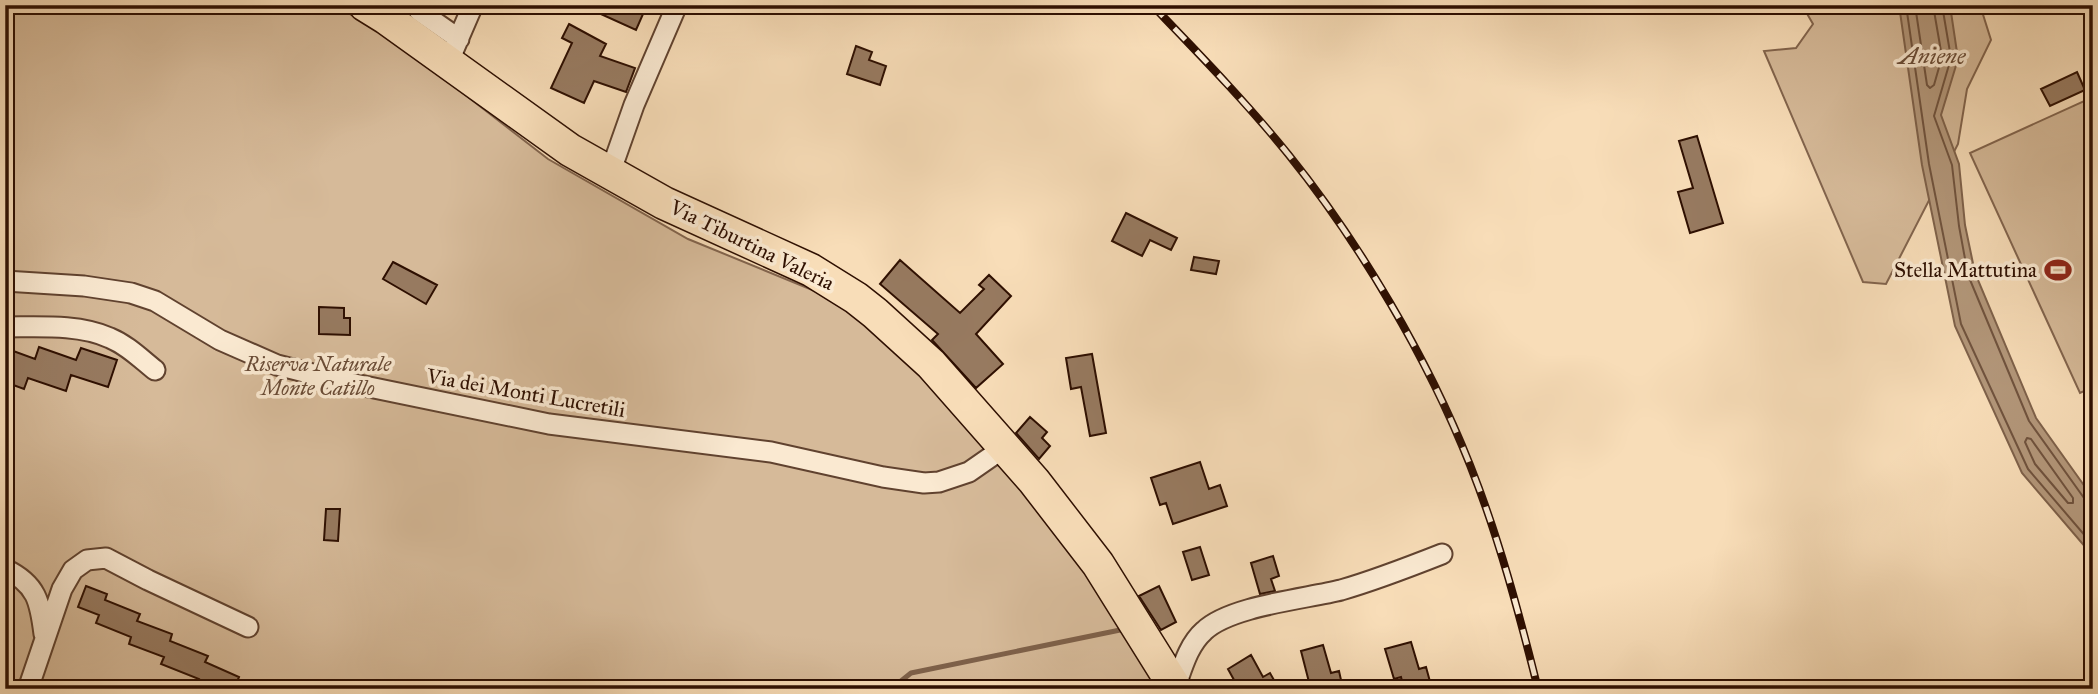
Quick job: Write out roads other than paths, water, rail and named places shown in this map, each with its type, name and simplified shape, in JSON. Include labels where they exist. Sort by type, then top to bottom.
[{"type":"main road","name":"Via Tiburtina Valeria","points":[[365,5],[454,51],[570,150],[693,217],[811,271],[856,298],[931,364],[1005,447],[1098,564],[1175,688]]},
{"type":"street","points":[[419,11],[454,51],[473,5]]},
{"type":"street","points":[[610,173],[634,106],[677,5]]},
{"type":"street","name":"Via dei Monti Lucretili","points":[[5,281],[84,286],[131,293],[155,301],[220,340],[277,365],[340,381],[549,424],[782,454],[883,477],[924,483],[940,482],[969,472],[1005,447]]},
{"type":"street","points":[[5,327],[58,328],[97,333],[125,346],[155,370]]},
{"type":"street","points":[[1175,688],[1193,645],[1204,631],[1220,621],[1248,611],[1361,584],[1442,554]]},
{"type":"street","points":[[28,689],[62,589],[73,570],[87,560],[106,558],[248,627]]},
{"type":"street","points":[[5,569],[23,579],[35,593],[45,639]]},
{"type":"water","name":"Aniene","points":[[1899,5],[1948,5],[1951,12],[1958,59],[1941,115],[1959,164],[1965,225],[1975,273],[2036,418],[2093,498],[2093,556],[2022,473],[1955,326],[1922,165]]},
{"type":"waterway","points":[[891,689],[911,673],[1125,629]]},
{"type":"railway","points":[[1152,5],[1239,97],[1288,154],[1341,225],[1413,343],[1453,425],[1490,520],[1538,689]]},
{"type":"place","name":"Stella Mattutina","points":[[2058,270]]},
{"type":"park label","name":"Riserva Naturale Monte Catillo","points":[[318,376]]}]
